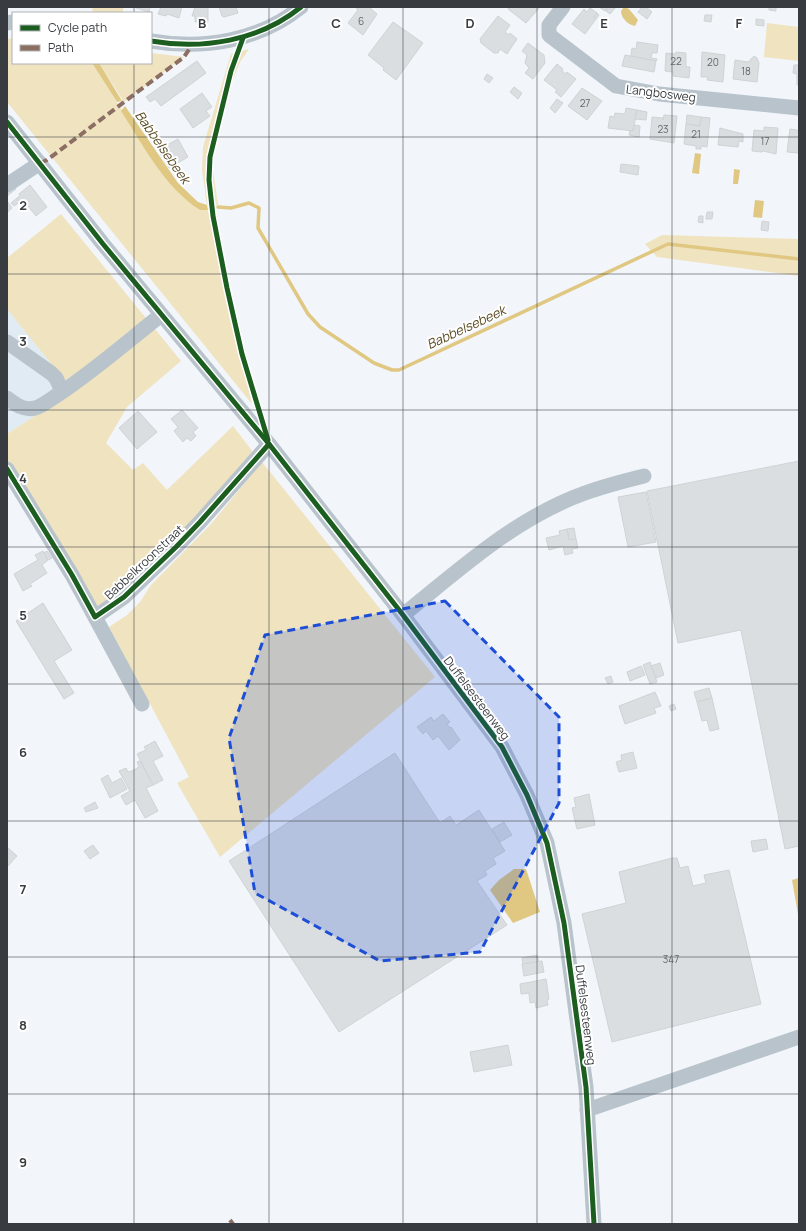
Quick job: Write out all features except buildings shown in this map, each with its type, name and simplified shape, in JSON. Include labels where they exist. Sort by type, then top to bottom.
[{"type":"street","points":[[152,41],[172,45],[192,45],[217,43],[243,38],[269,26],[301,7]]},
{"type":"street","name":"Langbosweg","points":[[563,7],[549,25],[549,35],[616,86],[659,94],[799,108]]},
{"type":"street","name":"Duffelsesteenweg","points":[[7,122],[103,244],[269,444],[502,747],[547,844],[564,923],[587,1110],[594,1224]]},
{"type":"street","points":[[7,185],[40,163]]},
{"type":"street","points":[[7,398],[18,406],[35,408],[62,392],[162,315]]},
{"type":"street","points":[[7,342],[51,373],[56,378],[62,392]]},
{"type":"street","name":"Babbelkroonstraat","points":[[95,617],[124,597],[176,547],[269,444]]},
{"type":"street","name":"Babbelkroonstraat","points":[[7,469],[72,575],[142,704]]},
{"type":"street","points":[[402,615],[497,539],[538,515],[584,493],[644,476]]},
{"type":"street","points":[[587,1110],[799,1037]]},
{"type":"highlighted area","points":[[445,601],[559,717],[559,803],[480,952],[380,961],[255,893],[229,738],[265,635]]},
{"type":"shaded area","points":[[93,7],[124,7],[122,12],[92,11]]},
{"type":"shaded area","points":[[624,7],[629,9],[638,20],[635,26],[625,21],[621,14]]},
{"type":"shaded area","points":[[767,23],[799,27],[799,61],[764,57]]},
{"type":"shaded area","points":[[12,38],[12,64],[93,64],[158,167],[196,207],[200,210],[208,210],[252,404],[7,102],[7,39]]},
{"type":"shaded area","points":[[249,49],[240,62],[229,90],[211,156],[218,205],[207,205],[202,170],[203,147],[231,54]]},
{"type":"shaded area","points":[[152,53],[184,57],[124,102],[100,64],[152,64]]},
{"type":"shaded area","points":[[93,64],[100,64],[122,101],[117,102]]},
{"type":"shaded area","points":[[125,106],[178,183],[198,202],[207,205],[208,210],[200,210],[187,201],[165,178],[121,111]]},
{"type":"shaded area","points":[[695,153],[701,154],[699,174],[692,173]]},
{"type":"shaded area","points":[[734,169],[740,170],[738,184],[733,184]]},
{"type":"shaded area","points":[[755,200],[764,201],[762,218],[753,217]]},
{"type":"shaded area","points":[[61,214],[181,361],[127,407],[106,443],[133,470],[143,463],[167,490],[233,426],[253,452],[218,494],[142,574],[98,609],[7,461],[7,434],[73,391],[7,309],[7,258]]},
{"type":"shaded area","points":[[662,235],[799,239],[799,276],[657,257],[645,244]]},
{"type":"shaded area","points":[[7,309],[73,391],[7,434]]},
{"type":"shaded area","points":[[262,462],[435,677],[220,857],[177,783],[189,777],[109,627],[127,615],[140,602],[151,585],[211,524]]},
{"type":"shaded area","points":[[514,869],[526,869],[540,912],[513,923],[490,890],[499,880]]},
{"type":"shaded area","points":[[799,878],[799,920],[792,880]]},
{"type":"waterway","name":"Babbelsebeek","points":[[218,207],[231,208],[249,203],[259,208],[258,228],[308,314],[320,327],[374,363],[392,370],[399,370],[668,244],[799,259]]},
{"type":"marked path","points":[[40,163],[47,160],[184,57],[192,45]]},
{"type":"marked path","points":[[230,1220],[233,1224]]},
{"type":"cycle path","points":[[152,41],[171,44],[190,44],[230,40],[267,28],[285,19],[301,7]]},
{"type":"cycle path","points":[[243,38],[231,71],[210,157],[209,180],[213,216],[227,288],[242,354],[268,440]]},
{"type":"cycle path","points":[[7,122],[103,244],[269,444],[403,615],[502,747],[527,795],[547,843],[564,923],[586,1087],[594,1224]]},
{"type":"cycle path","points":[[7,469],[72,575],[95,617],[124,597],[176,547],[269,444]]}]
